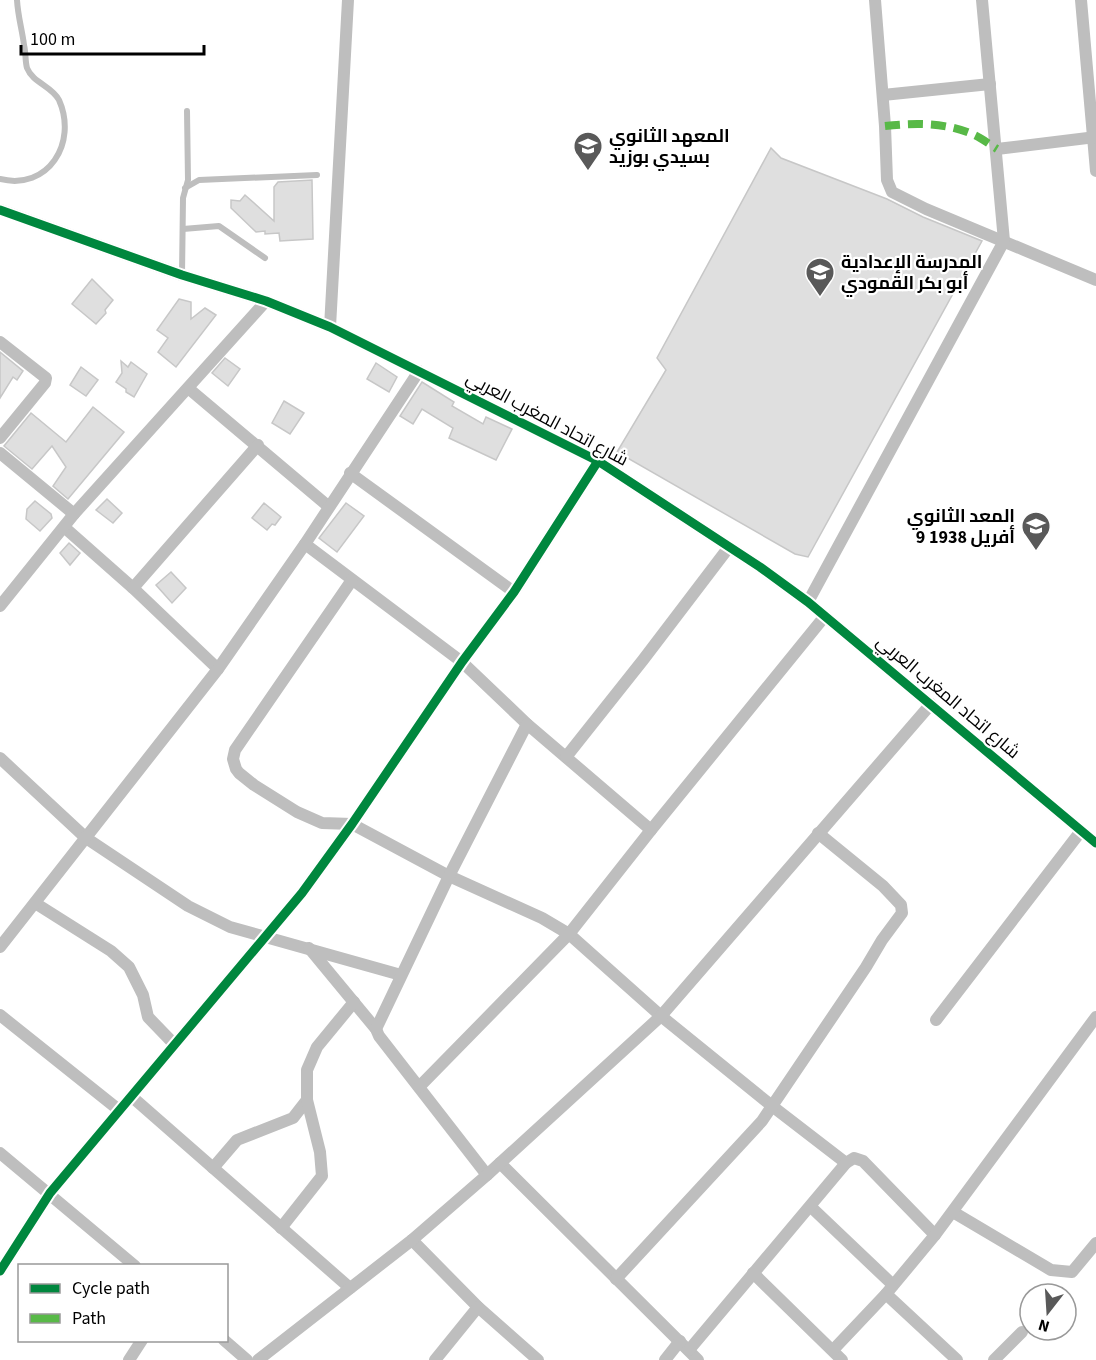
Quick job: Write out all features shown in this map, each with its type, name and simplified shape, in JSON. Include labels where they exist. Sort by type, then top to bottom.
[{"type":"street","points":[[330,327],[348,0]]},
{"type":"street","points":[[875,0],[888,180],[892,192],[1096,280]]},
{"type":"street","points":[[808,602],[1004,241],[982,0]]},
{"type":"street","points":[[1080,0],[1096,171]]},
{"type":"street","points":[[883,95],[990,84]]},
{"type":"street","points":[[997,149],[1094,138]]},
{"type":"street","name":"شارع اتحاد المغرب العربي","points":[[0,210],[182,275],[266,301],[330,327],[598,462],[729,547],[808,602],[1096,843]]},
{"type":"street","points":[[0,606],[74,514],[266,301]]},
{"type":"street","points":[[0,342],[46,378],[0,438]]},
{"type":"street","points":[[0,947],[218,669],[305,544],[419,370]]},
{"type":"street","points":[[188,388],[328,506]]},
{"type":"street","points":[[133,588],[258,445]]},
{"type":"street","points":[[0,453],[74,514]]},
{"type":"street","points":[[0,1271],[50,1193],[302,893],[352,824],[462,662],[514,592],[598,462]]},
{"type":"street","points":[[350,473],[514,592]]},
{"type":"street","points":[[64,527],[133,588],[218,669]]},
{"type":"street","points":[[305,544],[462,662],[527,724],[651,830]]},
{"type":"street","points":[[566,757],[644,660],[729,547]]},
{"type":"street","points":[[352,580],[235,750],[233,759],[236,769],[254,785],[297,812],[322,823],[352,824],[449,876],[542,918],[569,934],[661,1016],[846,1163]]},
{"type":"street","points":[[419,1087],[569,934],[825,616]]},
{"type":"street","points":[[258,1360],[412,1240],[487,1175],[661,1016],[930,704]]},
{"type":"street","points":[[376,1029],[449,876],[527,724]]},
{"type":"street","points":[[0,758],[86,838],[189,906],[230,927],[401,975]]},
{"type":"street","points":[[936,1020],[1081,831]]},
{"type":"street","points":[[616,1279],[762,1121],[903,910],[899,902],[883,886],[818,833]]},
{"type":"street","points":[[35,903],[111,951],[129,967],[143,996],[148,1017],[174,1044]]},
{"type":"street","points":[[309,948],[376,1029],[379,1036],[487,1175]]},
{"type":"street","points":[[281,1228],[322,1176],[320,1152],[307,1100],[307,1070],[317,1047],[354,1002]]},
{"type":"street","points":[[0,1015],[119,1110]]},
{"type":"street","points":[[833,1350],[890,1289],[935,1235],[1096,1017]]},
{"type":"street","points":[[131,1096],[350,1288]]},
{"type":"street","points":[[213,1168],[237,1140],[293,1118],[307,1100]]},
{"type":"street","points":[[0,1153],[133,1264]]},
{"type":"street","points":[[665,1360],[685,1346],[811,1207],[846,1163],[854,1158],[863,1161],[935,1235]]},
{"type":"street","points":[[500,1163],[698,1360]]},
{"type":"street","points":[[811,1207],[957,1360]]},
{"type":"street","points":[[953,1212],[1051,1270],[1072,1272],[1096,1243]]},
{"type":"street","points":[[412,1240],[478,1307],[535,1359]]},
{"type":"street","points":[[753,1272],[842,1360]]},
{"type":"street","points":[[435,1360],[478,1307]]},
{"type":"street","points":[[994,1360],[1018,1336]]},
{"type":"street","points":[[129,1360],[140,1342]]},
{"type":"street","points":[[225,1342],[247,1360]]},
{"type":"lane","points":[[0,179],[17,181],[30,179],[47,171],[58,156],[63,143],[63,119],[58,97],[33,78],[26,66],[17,0]]},
{"type":"lane","points":[[182,275],[183,198],[188,180],[186,111]]},
{"type":"lane","points":[[185,188],[199,180],[317,175]]},
{"type":"lane","points":[[183,229],[219,226],[265,258]]},
{"type":"building","name":"المدرسة الإعدادية أبو بكر القمودي","points":[[771,148],[781,158],[887,199],[923,217],[982,241],[808,557],[795,554],[617,452],[666,370],[657,358]]},
{"type":"building","points":[[312,180],[313,239],[280,241],[279,233],[256,232],[231,208],[231,200],[240,201],[245,195],[274,221],[274,187],[278,182]]},
{"type":"building","points":[[92,279],[113,300],[105,310],[106,313],[96,324],[72,304]]},
{"type":"building","points":[[179,299],[191,302],[191,319],[205,308],[216,315],[176,367],[158,352],[168,338],[157,330]]},
{"type":"building","points":[[0,352],[23,371],[17,380],[13,377],[0,398]]},
{"type":"building","points":[[225,358],[240,369],[228,386],[212,373]]},
{"type":"building","points":[[121,361],[128,367],[131,362],[147,374],[134,397],[116,382],[122,373]]},
{"type":"building","points":[[376,363],[397,377],[389,392],[367,379]]},
{"type":"building","points":[[81,367],[98,380],[86,396],[70,385]]},
{"type":"building","points":[[422,382],[454,402],[452,406],[483,424],[486,417],[512,429],[496,460],[449,438],[453,428],[422,409],[413,424],[400,416]]},
{"type":"building","points":[[284,401],[304,413],[290,434],[272,423]]},
{"type":"building","points":[[93,407],[124,432],[68,499],[53,486],[66,467],[52,446],[32,469],[4,446],[31,413],[66,442]]},
{"type":"building","points":[[107,499],[122,513],[113,523],[96,510]]},
{"type":"building","points":[[35,501],[51,514],[52,518],[40,531],[26,519],[27,509]]},
{"type":"building","points":[[264,503],[281,517],[267,530],[252,518]]},
{"type":"building","points":[[346,503],[364,516],[337,552],[319,538]]},
{"type":"building","points":[[69,543],[80,553],[70,565],[60,553]]},
{"type":"building","points":[[171,572],[186,588],[172,603],[156,585]]},
{"type":"marked path","points":[[885,126],[918,124],[951,127],[975,135],[997,149]]},
{"type":"cycle path","points":[[0,210],[182,275],[266,301],[330,327],[598,461],[760,567],[808,602],[1096,843]]},
{"type":"cycle path","points":[[0,1271],[50,1193],[302,893],[352,824],[462,662],[514,592],[598,461]]},
{"type":"place","name":"المعهد الثانوي بسيدي بوزيد","points":[[588,172]]},
{"type":"place","name":"المدرسة الإعدادية أبو بكر القمودي","points":[[820,298]]},
{"type":"place","name":"المعد الثانوي 9 أفريل 1938","points":[[1036,552]]}]
